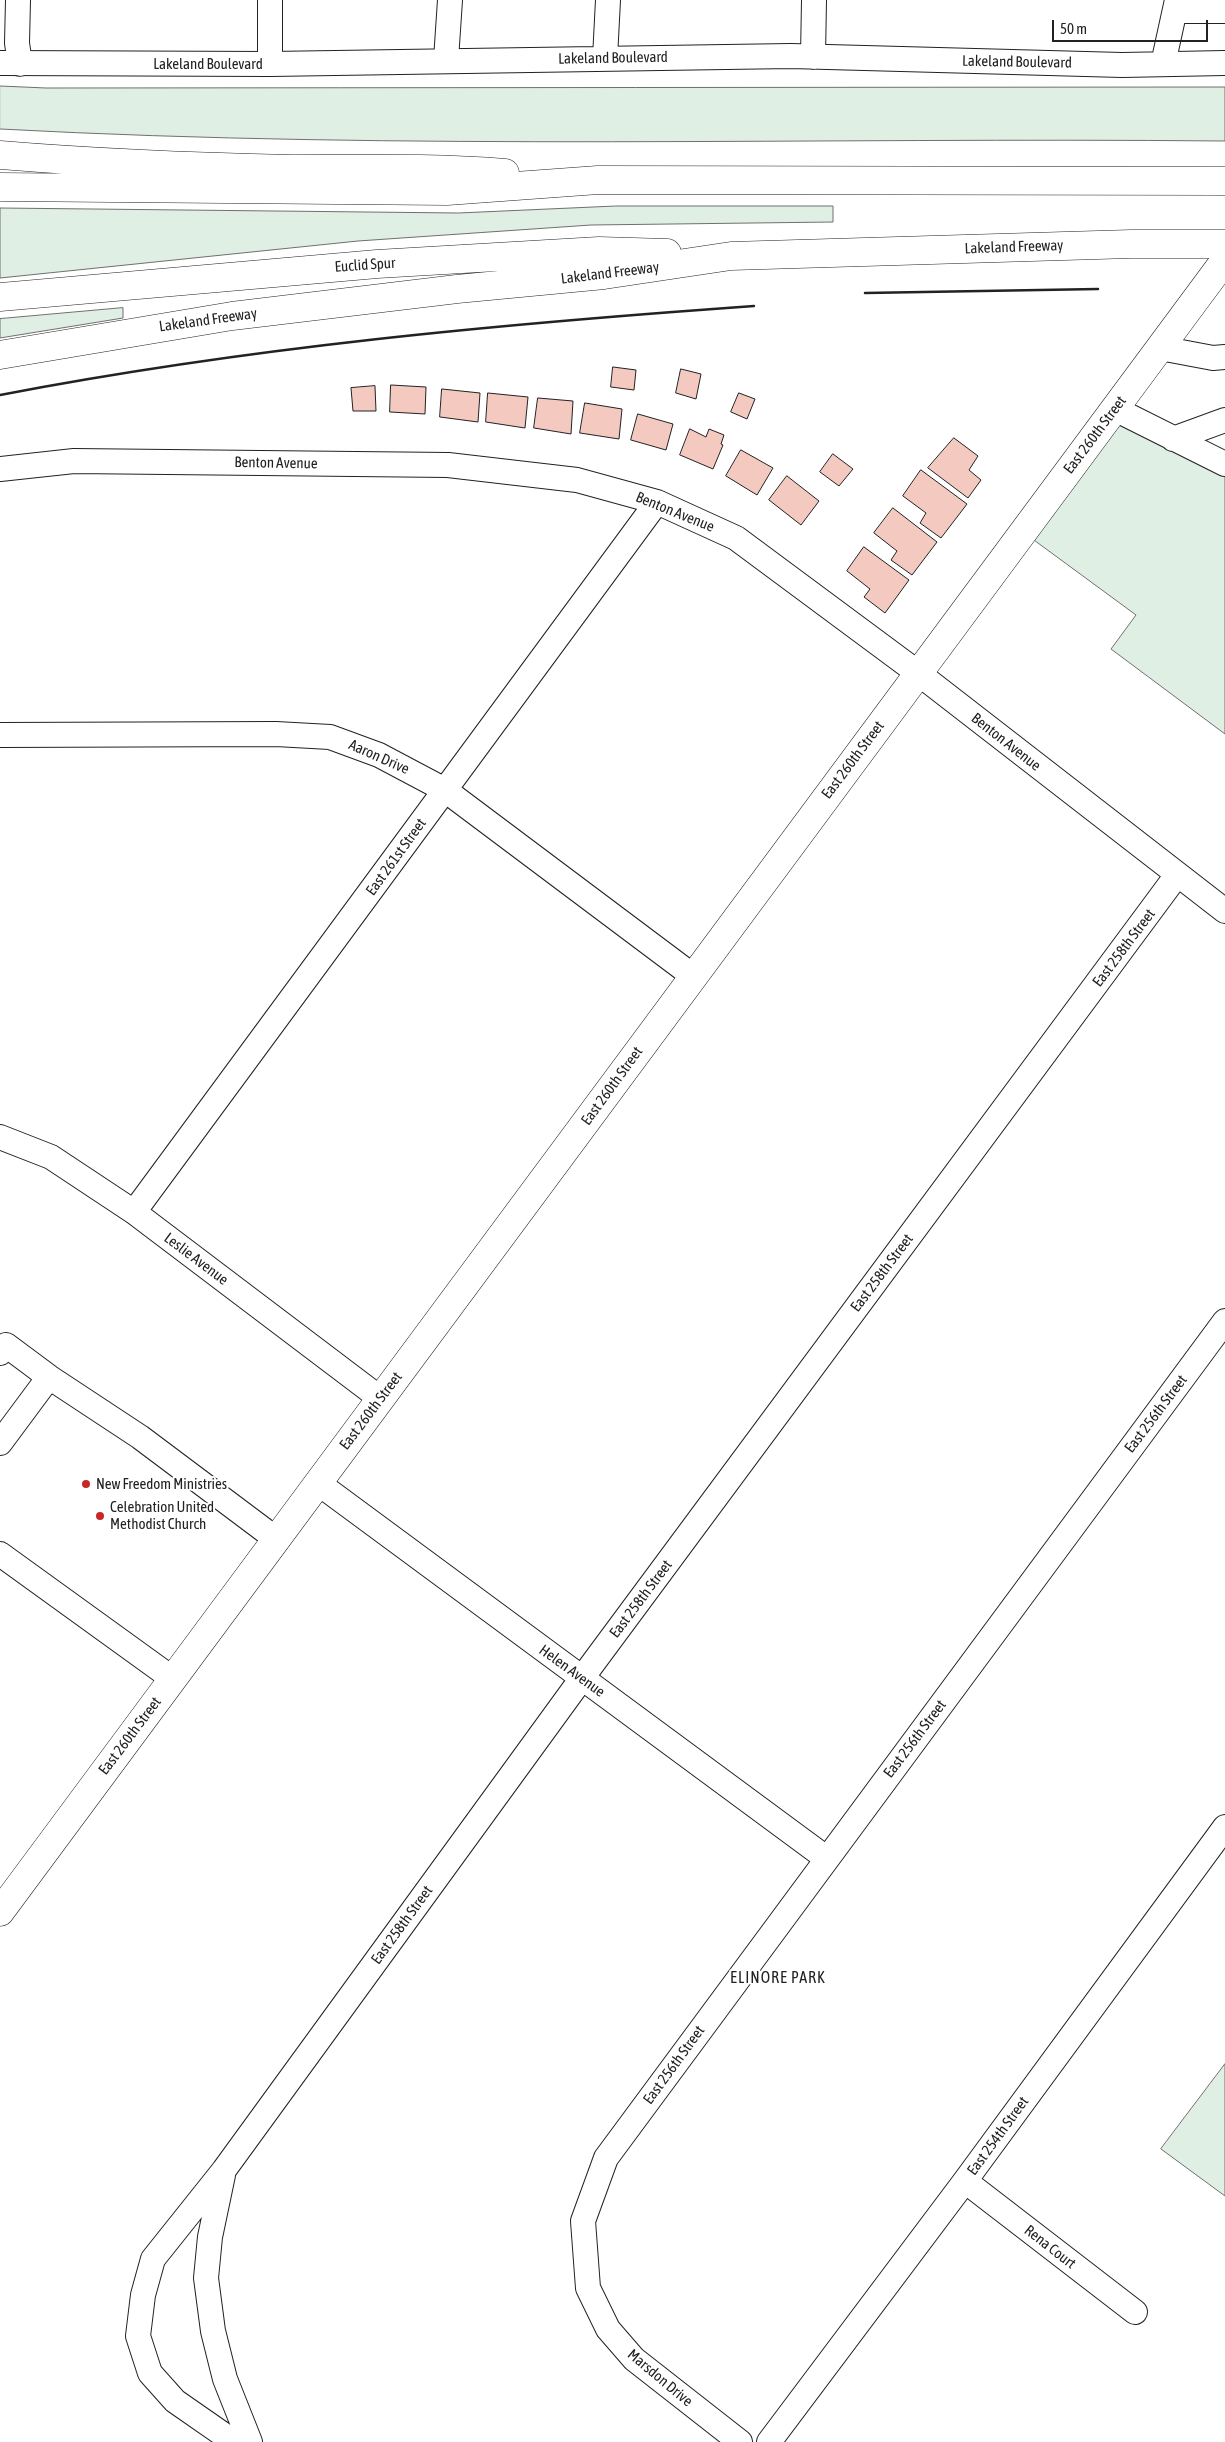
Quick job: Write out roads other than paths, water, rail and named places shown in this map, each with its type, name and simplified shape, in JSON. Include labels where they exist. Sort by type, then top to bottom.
[{"type":"main road","points":[[0,155],[209,167],[448,168],[598,180]]},
{"type":"main road","points":[[0,187],[447,191],[598,180],[1225,181]]},
{"type":"main road","name":"Lakeland Freeway","points":[[0,355],[241,315],[457,289],[604,275],[731,256],[1131,244],[1225,244]]},
{"type":"main road","name":"Euclid Spur","points":[[0,296],[224,275],[530,254],[599,251],[731,256]]},
{"type":"main road","name":"East 260th Street","points":[[0,1912],[1225,260]]},
{"type":"street","points":[[10,64],[17,43],[18,0]]},
{"type":"street","points":[[270,0],[270,64]]},
{"type":"street","points":[[450,0],[453,60]]},
{"type":"street","points":[[453,60],[465,0]]},
{"type":"street","points":[[605,58],[608,0]]},
{"type":"street","points":[[813,57],[814,0]]},
{"type":"street","points":[[1163,64],[1176,5],[1225,11]]},
{"type":"street","name":"Lakeland Boulevard","points":[[10,64],[270,64],[605,58],[813,57],[1163,64],[1225,63]]},
{"type":"street","points":[[1160,348],[1213,358],[1225,357]]},
{"type":"street","points":[[1115,409],[1225,464]]},
{"type":"street","points":[[1173,439],[1225,420]]},
{"type":"street","name":"Benton Avenue","points":[[0,469],[74,461],[448,465],[577,480],[657,502],[736,538],[918,673],[1225,911]]},
{"type":"street","name":"East 261st Street","points":[[134,1212],[657,502]]},
{"type":"street","name":"Aaron Drive","points":[[0,735],[276,734],[330,736],[379,755],[445,790],[693,976]]},
{"type":"street","name":"East 258th Street","points":[[234,2442],[175,2402],[150,2373],[138,2336],[143,2295],[153,2259],[224,2170],[582,1678],[1177,875]]},
{"type":"street","name":"Leslie Avenue","points":[[0,1137],[51,1157],[134,1212],[381,1399]]},
{"type":"street","name":"East 256th Street","points":[[606,2158],[1225,1321]]},
{"type":"street","points":[[0,1353],[6,1345],[49,1377],[140,1437],[276,1539]]},
{"type":"street","points":[[0,1442],[49,1377]]},
{"type":"street","name":"Helen Avenue","points":[[318,1483],[826,1858]]},
{"type":"street","points":[[0,1554],[172,1679]]},
{"type":"street","name":"East 254th Street","points":[[769,2442],[965,2181],[1225,1828]]},
{"type":"street","name":"Marsdon Drive","points":[[606,2158],[583,2222],[588,2288],[608,2329],[634,2359],[740,2442]]},
{"type":"street","points":[[224,2170],[210,2236],[206,2278],[213,2331],[225,2379],[250,2442]]},
{"type":"street","name":"Rena Court","points":[[965,2181],[1135,2312]]},
{"type":"place","name":"New Freedom Ministries","points":[[86,1484]]},
{"type":"place","name":"Celebration United Methodist Church","points":[[100,1516]]},
{"type":"district","name":"ELINORE PARK","points":[[778,1978]]}]
